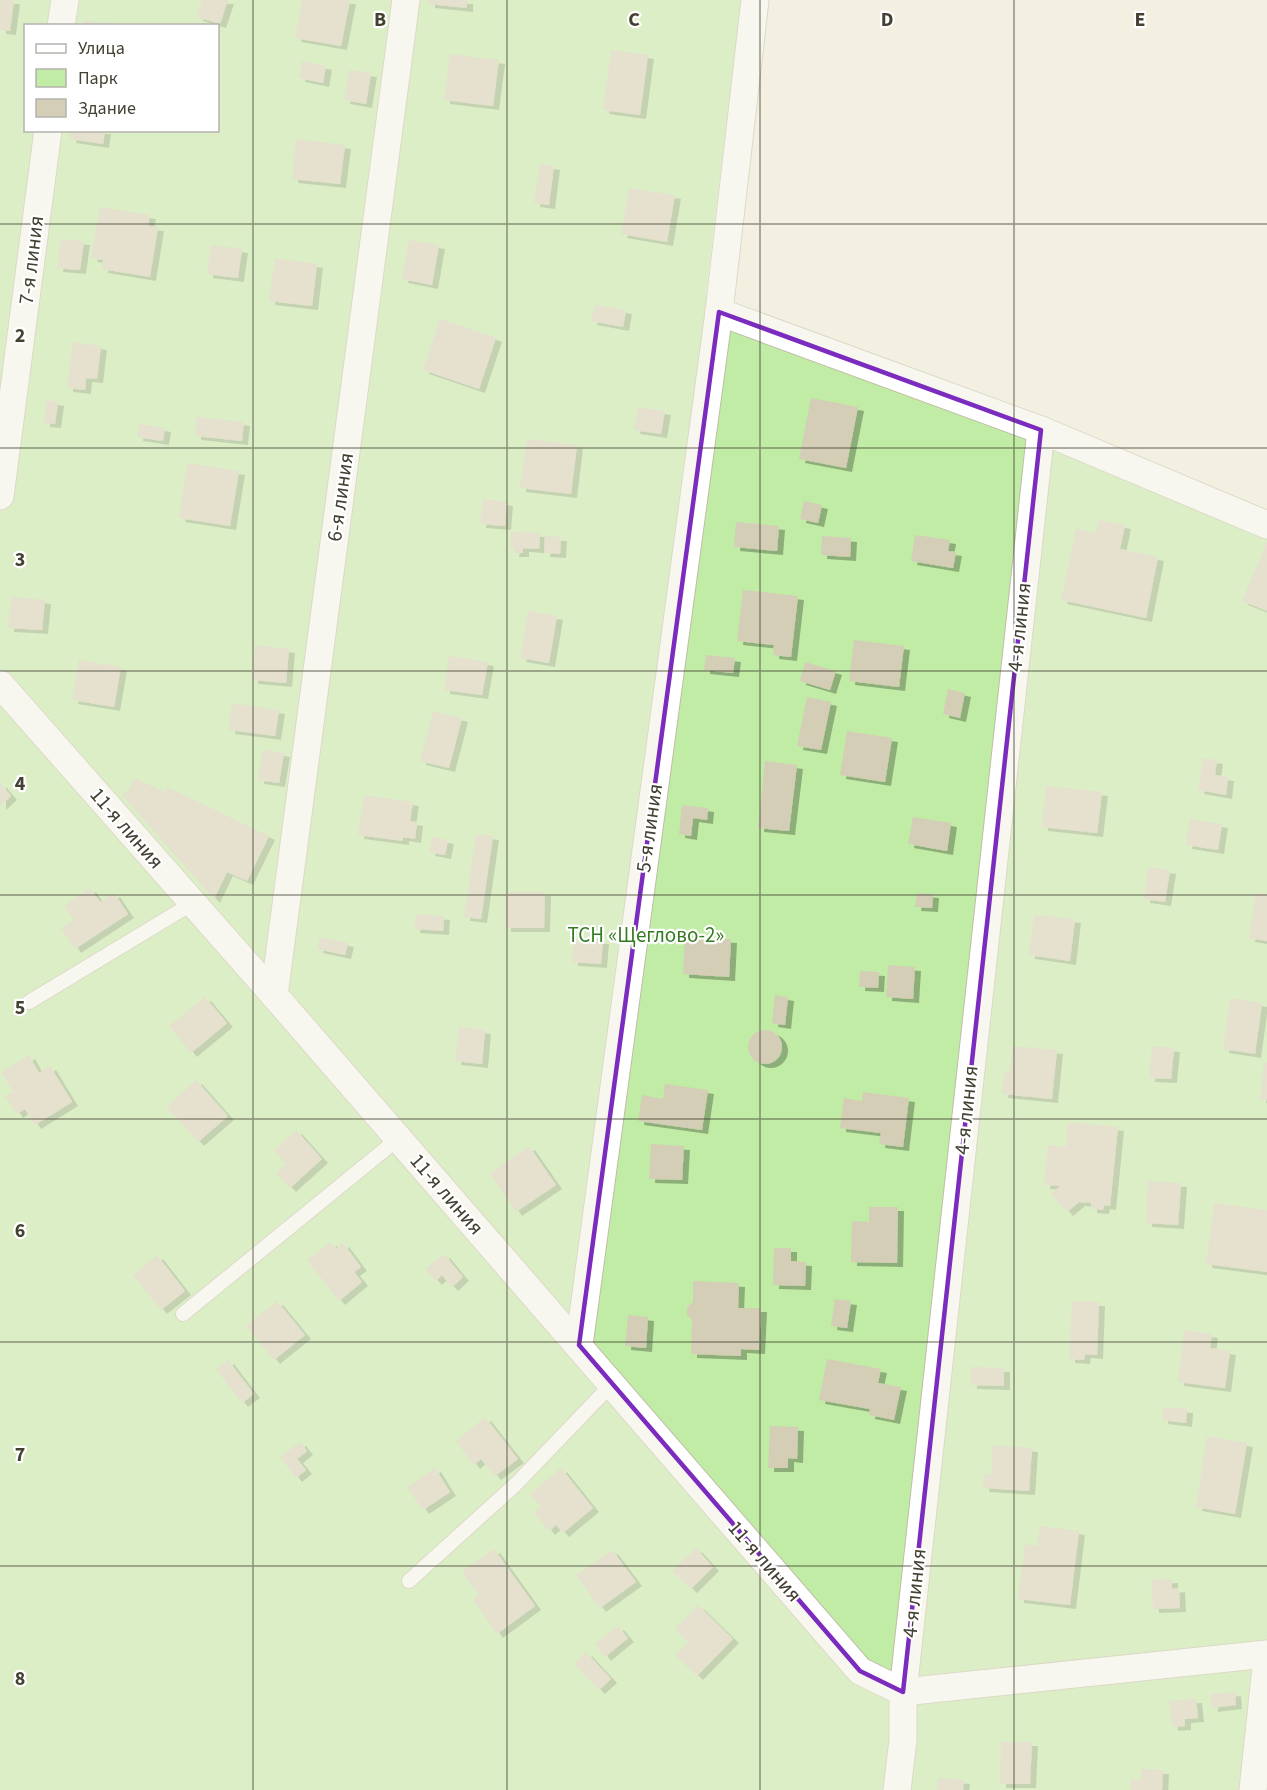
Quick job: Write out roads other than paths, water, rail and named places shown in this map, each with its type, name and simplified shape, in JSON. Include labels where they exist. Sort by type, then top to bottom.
[{"type":"street","points":[[61,24],[65,0]]},
{"type":"street","name":"6-я линия","points":[[274,995],[406,0]]},
{"type":"street","name":"5-я линия","points":[[579,1345],[719,312],[755,0]]},
{"type":"street","name":"7-я линия","points":[[0,496],[48,132]]},
{"type":"street","points":[[719,312],[1041,430],[1267,525]]},
{"type":"street","name":"4-я линия","points":[[897,1790],[903,1740],[903,1692],[1041,430]]},
{"type":"street","name":"11-я линия","points":[[0,684],[399,1138],[860,1671],[903,1692]]},
{"type":"street","points":[[903,1692],[1267,1656],[1253,1790]]},
{"type":"lane","points":[[28,1002],[194,903]]},
{"type":"lane","points":[[183,1314],[399,1138]]},
{"type":"lane","points":[[409,1581],[516,1484],[612,1384]]},
{"type":"park label","name":"ТСН «Щеглово-2»","points":[[646,935]]}]
